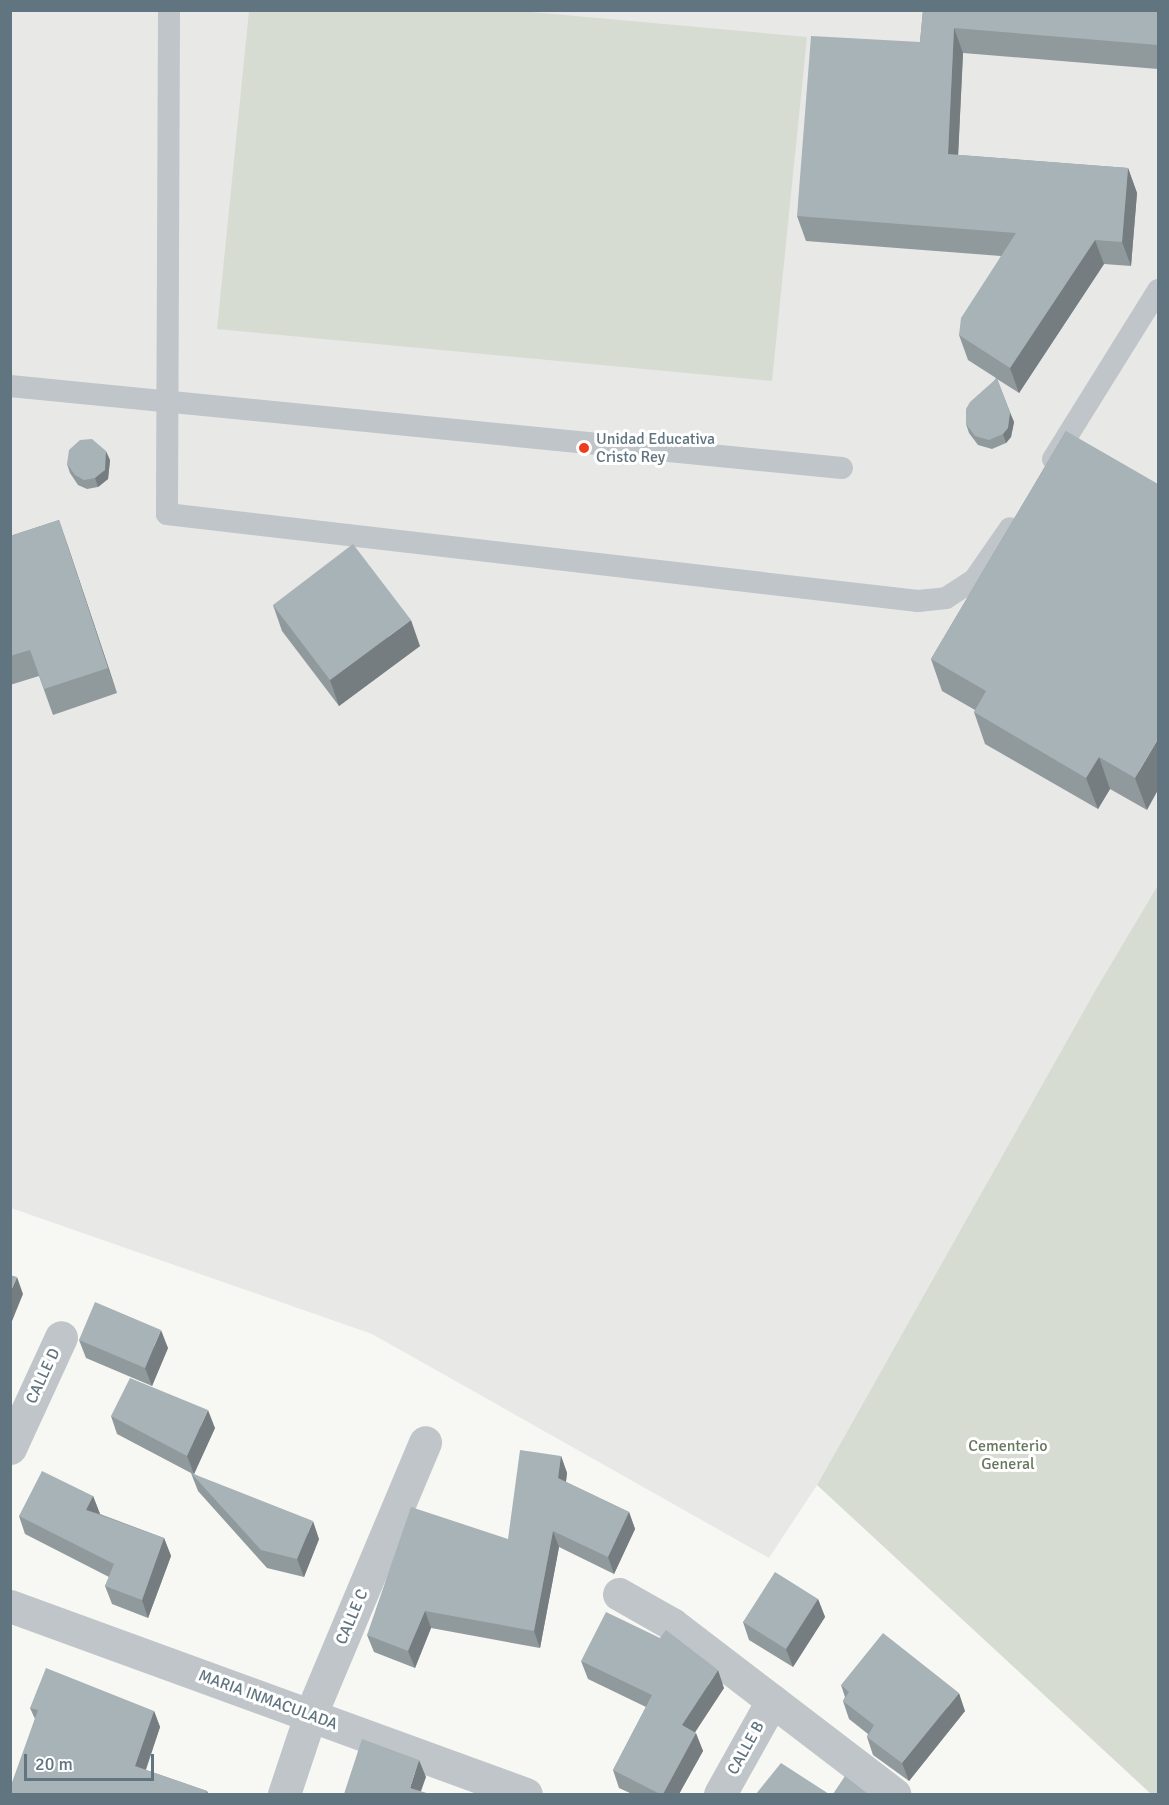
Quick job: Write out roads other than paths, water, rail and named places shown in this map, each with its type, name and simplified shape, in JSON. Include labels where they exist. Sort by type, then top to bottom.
[{"type":"street","name":"CALLE D","points":[[10,1448],[61,1337]]},
{"type":"street","name":"CALLE C","points":[[284,1794],[310,1716],[425,1442]]},
{"type":"street","points":[[619,1594],[672,1624],[894,1794]]},
{"type":"street","name":"MARIA INMACULADA","points":[[10,1606],[526,1794]]},
{"type":"street","name":"CALLE B","points":[[720,1794],[772,1701]]},
{"type":"lane","points":[[169,10],[167,514],[918,601],[946,598],[974,580],[1020,511]]},
{"type":"lane","points":[[1039,481],[1158,290]]},
{"type":"lane","points":[[10,386],[842,468]]},
{"type":"place","name":"Unidad Educativa Cristo Rey","points":[[584,448]]},
{"type":"park label","name":"Cementerio General","points":[[1008,1455]]}]
